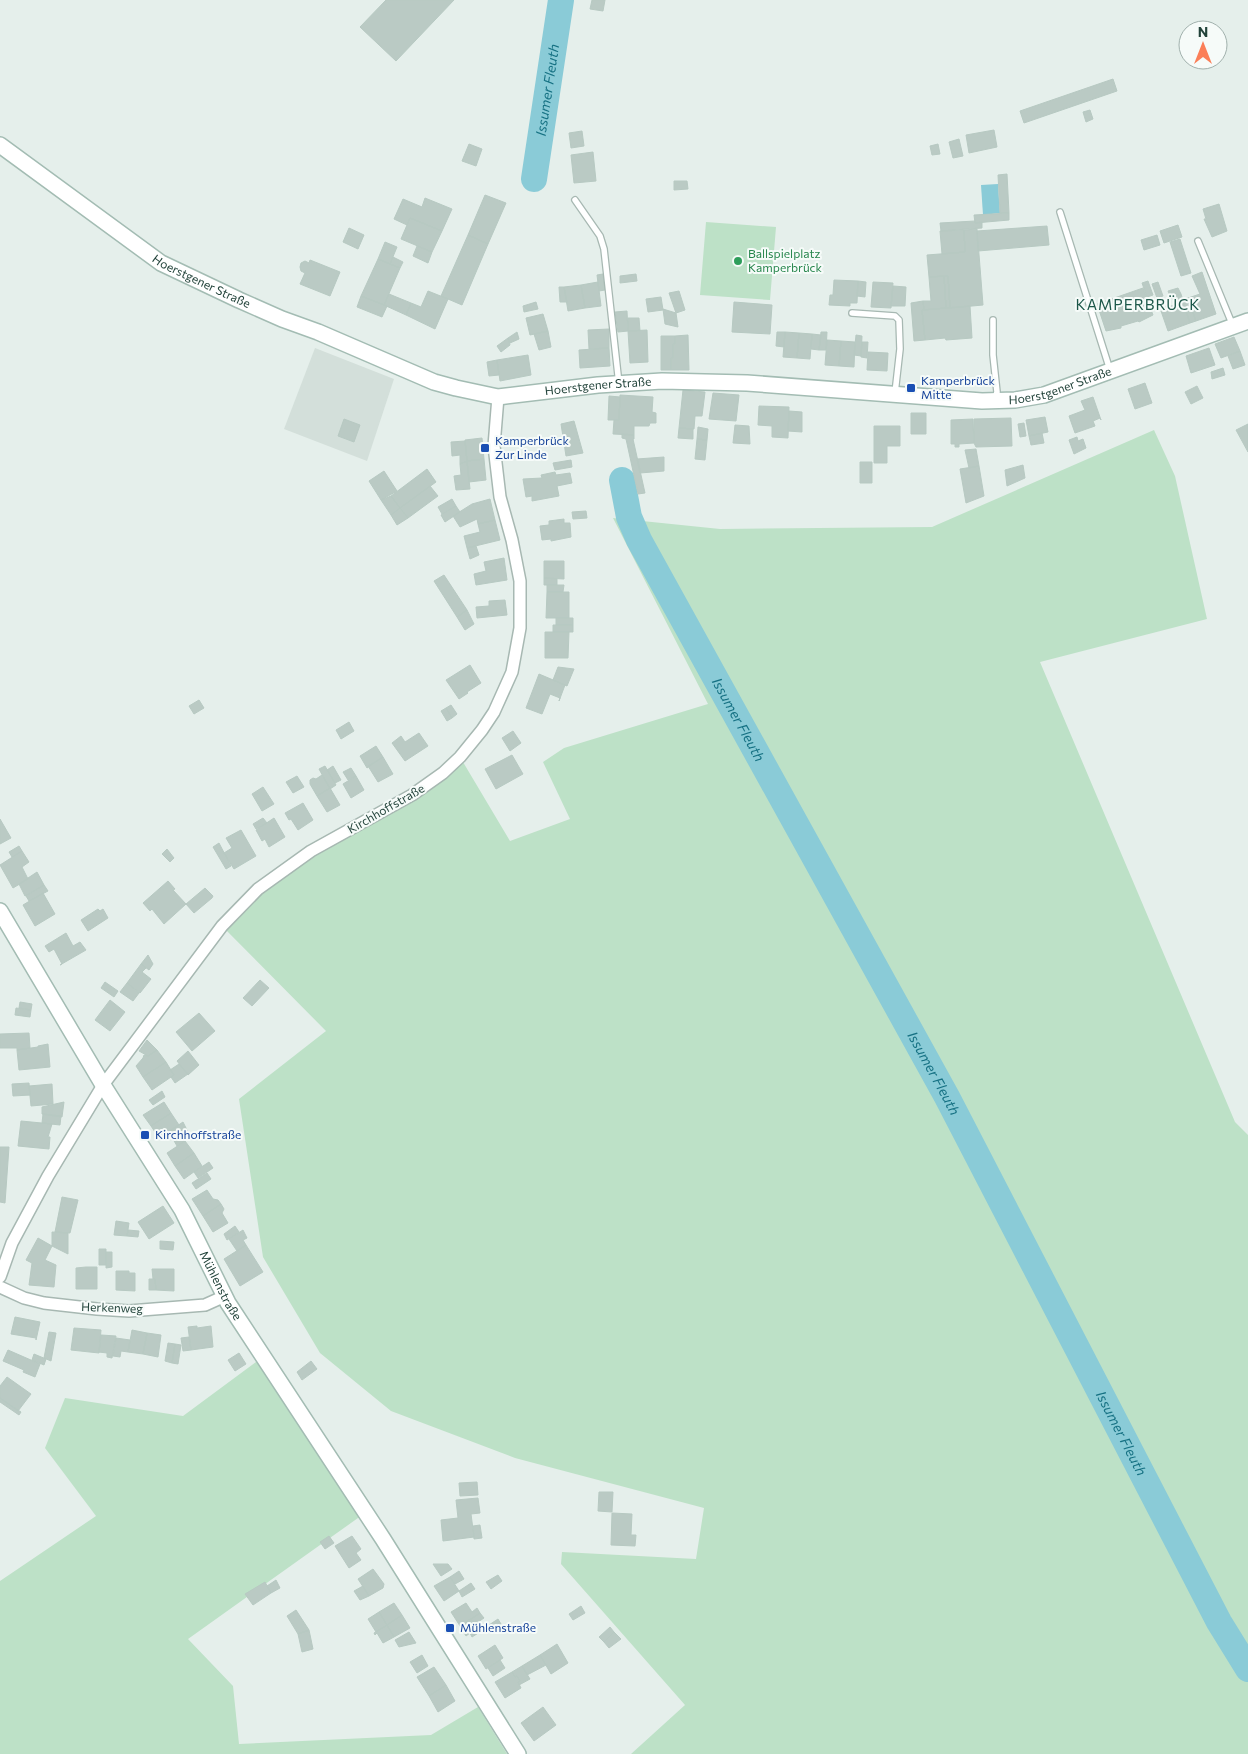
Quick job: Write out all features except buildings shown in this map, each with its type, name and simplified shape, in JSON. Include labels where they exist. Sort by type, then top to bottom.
[{"type":"main road","name":"Hoerstgener Straße","points":[[0,145],[161,263],[239,300],[434,382],[498,397],[662,380],[747,384],[982,401],[1015,400],[1044,396],[1248,321]]},
{"type":"main road","name":"Mühlenstraße","points":[[0,911],[103,1085],[182,1210],[225,1296],[383,1539],[518,1754]]},
{"type":"street","name":"Kirchhoffstraße","points":[[0,1277],[12,1243],[48,1176],[103,1085],[222,926],[258,889],[311,851],[412,796],[442,773],[460,757],[494,712],[512,672],[520,628],[520,581],[512,540],[500,497],[494,446],[498,397]]},
{"type":"street","name":"Herkenweg","points":[[0,1286],[24,1298],[44,1302],[129,1311],[205,1305],[225,1296]]},
{"type":"lane","points":[[575,200],[600,236],[604,249],[619,384]]},
{"type":"lane","points":[[1060,212],[1110,371]]},
{"type":"lane","points":[[1198,241],[1233,326]]},
{"type":"lane","points":[[852,313],[895,316],[899,320],[900,349],[894,395]]},
{"type":"lane","points":[[993,320],[993,355],[997,392],[995,401]]},
{"type":"shaded area","points":[[315,348],[394,379],[367,461],[284,429]]},
{"type":"green space","name":"Ballspielplatz Kamperbrück","points":[[706,222],[776,227],[770,300],[700,295]]},
{"type":"green space","points":[[1154,430],[1175,476],[1207,619],[1040,662],[1235,1122],[1248,1135],[1248,1754],[631,1754],[685,1705],[561,1564],[562,1552],[696,1559],[704,1508],[515,1458],[391,1411],[320,1353],[263,1257],[239,1099],[326,1031],[222,926],[258,889],[365,822],[460,757],[510,841],[570,819],[543,762],[564,748],[708,704],[613,518],[720,529],[932,527]]},
{"type":"green space","points":[[264,1356],[365,1513],[188,1639],[233,1686],[239,1744],[431,1735],[478,1707],[507,1754],[0,1754],[0,1581],[96,1516],[45,1448],[65,1398],[183,1416]]},
{"type":"water","points":[[998,184],[1000,213],[983,215],[981,185]]},
{"type":"waterway","name":"Issumer Fleuth","points":[[534,179],[561,0]]},
{"type":"waterway","name":"Issumer Fleuth","points":[[622,480],[629,517],[639,540],[947,1097],[1219,1622],[1248,1669]]},
{"type":"place","name":"Ballspielplatz Kamperbrück","points":[[738,261]]},
{"type":"place","name":"Kamperbrück Mitte","points":[[911,388]]},
{"type":"place","name":"Kamperbrück Zur Linde","points":[[485,448]]},
{"type":"place","name":"Kirchhoffstraße","points":[[145,1135]]},
{"type":"place","name":"Mühlenstraße","points":[[450,1628]]},
{"type":"district","name":"KAMPERBRÜCK","points":[[1138,305]]}]
